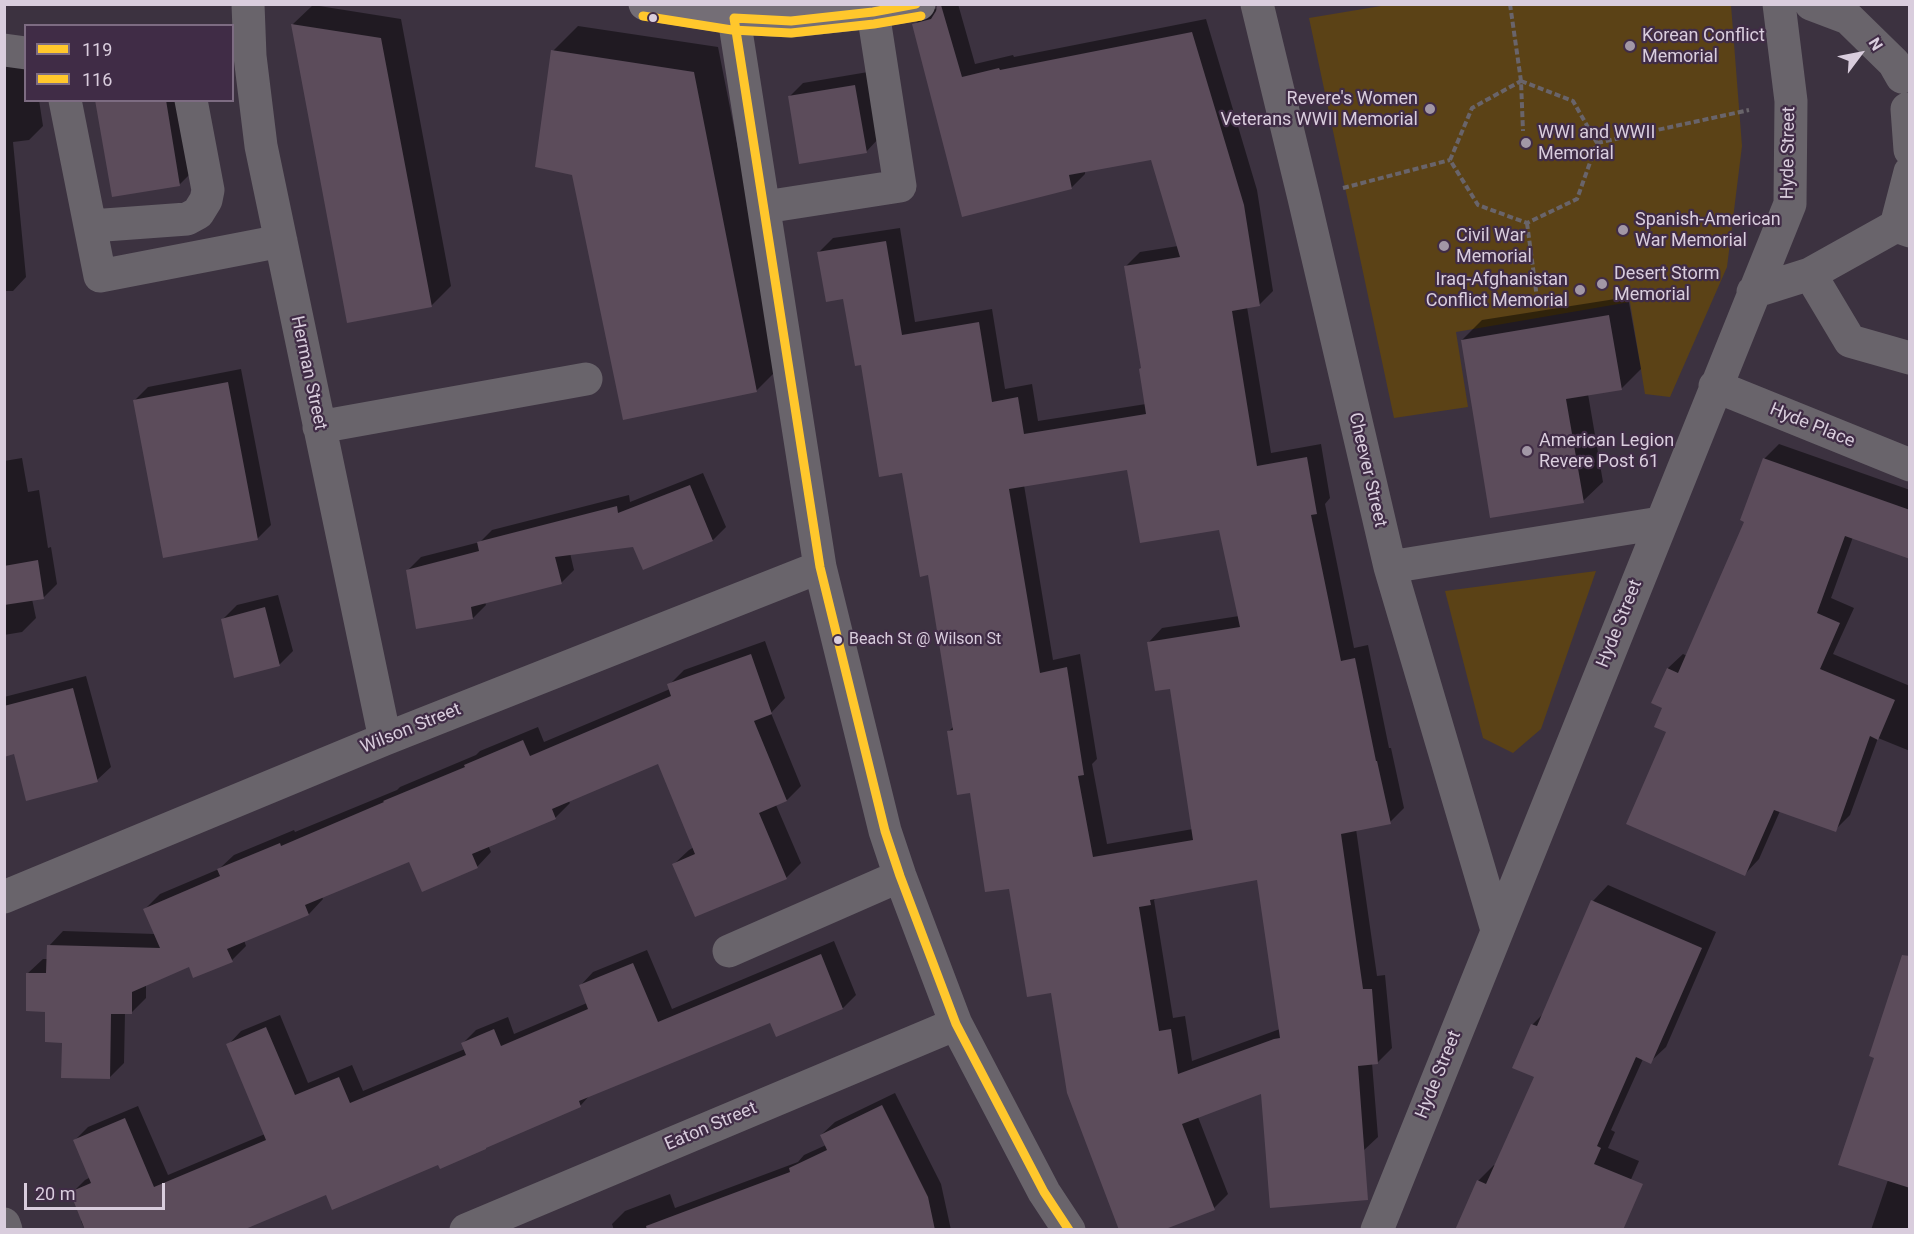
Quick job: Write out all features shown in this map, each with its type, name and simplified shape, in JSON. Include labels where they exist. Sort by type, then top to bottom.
[{"type":"main road","points":[[645,4],[735,11],[791,21],[873,12],[919,4]]},
{"type":"street","name":"Herman Street","points":[[248,4],[241,56],[385,739]]},
{"type":"street","name":"Cheever Street","points":[[1257,4],[1390,567],[1497,930]]},
{"type":"street","name":"Hyde Street","points":[[1377,1230],[1790,204],[1791,101],[1779,4]]},
{"type":"street","points":[[1811,4],[1848,18],[1894,63],[1902,77]]},
{"type":"street","points":[[735,11],[820,567],[885,831],[956,1024],[1044,1192],[1069,1230]]},
{"type":"street","points":[[765,207],[900,186],[873,12]]},
{"type":"street","points":[[4,50],[24,53]]},
{"type":"street","points":[[65,102],[100,276],[280,241]]},
{"type":"street","points":[[91,226],[187,219],[198,213],[206,200],[208,190],[191,102]]},
{"type":"street","points":[[1907,109],[1910,150]]},
{"type":"street","points":[[1753,292],[1810,274],[1903,228],[1910,172]]},
{"type":"street","points":[[1810,274],[1850,341],[1910,358]]},
{"type":"street","points":[[319,428],[586,379]]},
{"type":"street","name":"Hyde Place","points":[[1716,386],[1910,465]]},
{"type":"street","points":[[1390,567],[1660,523]]},
{"type":"street","name":"Wilson Street","points":[[4,897],[385,739],[820,567]]},
{"type":"street","points":[[729,951],[900,876]]},
{"type":"street","name":"Eaton Street","points":[[466,1230],[519,1219],[956,1024]]},
{"type":"street","points":[[4,1224],[6,1230]]},
{"type":"path","points":[[1510,4],[1521,81],[1523,131]]},
{"type":"path","points":[[1521,81],[1573,100],[1597,143],[1577,199],[1527,222],[1478,205],[1450,160],[1472,108],[1521,81]]},
{"type":"path","points":[[1597,143],[1791,101]]},
{"type":"path","points":[[1304,198],[1450,160]]},
{"type":"path","points":[[1527,222],[1537,298]]},
{"type":"shaded area","points":[[1393,4],[1731,5],[1742,146],[1727,267],[1670,397],[1645,394],[1630,302],[1456,332],[1468,407],[1394,418],[1309,18]]},
{"type":"shaded area","points":[[1596,571],[1541,729],[1513,753],[1483,738],[1445,591]]},
{"type":"building","points":[[941,5],[962,77],[1192,32],[1244,205],[1260,306],[1232,311],[1257,466],[1307,457],[1317,514],[1311,515],[1341,661],[1355,658],[1391,824],[1341,834],[1363,989],[1372,989],[1378,1064],[1358,1066],[1368,1200],[1270,1208],[1261,1094],[1182,1124],[1215,1210],[1163,1230],[1119,1230],[1067,1093],[1051,993],[1027,997],[1009,889],[985,892],[970,793],[957,795],[947,731],[953,730],[928,575],[920,577],[902,473],[879,477],[861,365],[855,366],[843,299],[826,302],[817,252],[886,241],[902,335],[979,322],[992,402],[1018,397],[1024,434],[1146,414],[1139,369],[1141,368],[1124,266],[1180,257],[1151,160],[1069,175],[1072,189],[962,217],[912,24],[931,19],[937,6]],"holes":[[[1127,470],[1140,543],[1219,530],[1240,627],[1147,642],[1155,691],[1170,689],[1193,840],[1093,857],[1078,776],[1084,775],[1067,667],[1040,673],[1009,489]],[[1257,880],[1280,1038],[1178,1074],[1171,1029],[1159,1031],[1139,907],[1151,905],[1150,900]]]},
{"type":"building","points":[[291,24],[381,38],[432,307],[347,323]]},
{"type":"building","points":[[551,50],[694,72],[757,392],[623,420],[572,175],[535,167]]},
{"type":"building","points":[[855,85],[867,153],[799,164],[788,96]]},
{"type":"building","points":[[95,102],[166,102],[180,186],[112,197]]},
{"type":"building","name":"American Legion Revere Post 61","points":[[1609,315],[1622,390],[1566,399],[1584,503],[1490,518],[1461,340]]},
{"type":"building","points":[[228,382],[258,540],[163,558],[133,400]]},
{"type":"building","points":[[1763,458],[1910,510],[1910,559],[1845,536],[1817,613],[1840,623],[1820,669],[1895,700],[1878,740],[1870,736],[1836,832],[1774,810],[1745,876],[1626,824],[1666,732],[1654,727],[1662,708],[1651,703],[1667,668],[1678,673],[1744,522],[1740,520]]},
{"type":"building","points":[[690,485],[713,541],[643,570],[633,547],[555,557],[562,584],[471,607],[473,619],[416,629],[406,570],[479,551],[477,542],[617,506],[618,513]]},
{"type":"building","points":[[38,560],[44,599],[4,605],[4,566]]},
{"type":"building","points":[[265,607],[280,666],[234,678],[221,619]]},
{"type":"building","points":[[751,654],[772,714],[754,721],[787,801],[759,813],[787,879],[695,917],[672,864],[695,854],[658,764],[552,809],[556,819],[472,854],[478,868],[422,892],[409,862],[305,905],[309,915],[227,949],[233,962],[193,978],[189,967],[132,992],[132,1014],[111,1014],[110,1079],[61,1078],[62,1043],[45,1042],[45,1012],[26,1011],[26,973],[46,973],[47,945],[160,948],[143,909],[220,876],[217,869],[280,843],[281,846],[523,740],[530,756],[671,696],[667,684]]},
{"type":"building","points":[[73,688],[98,782],[26,801],[14,754],[4,757],[4,706]]},
{"type":"building","points":[[1591,900],[1702,948],[1651,1064],[1636,1057],[1597,1146],[1601,1148],[1594,1164],[1643,1184],[1623,1230],[1455,1230],[1477,1180],[1486,1184],[1534,1077],[1512,1068],[1531,1024],[1537,1026]]},
{"type":"building","points":[[821,954],[843,1009],[776,1037],[770,1023],[579,1101],[581,1107],[440,1169],[438,1165],[332,1210],[326,1195],[243,1230],[85,1230],[70,1192],[91,1183],[73,1140],[125,1118],[154,1187],[266,1140],[226,1044],[266,1027],[295,1095],[339,1077],[350,1103],[466,1055],[461,1043],[494,1029],[501,1046],[588,1009],[579,985],[633,963],[658,1022]]},
{"type":"building","points":[[1902,955],[1910,956],[1910,1188],[1838,1165],[1874,1058],[1869,1056]]},
{"type":"building","points":[[882,1105],[928,1197],[935,1230],[647,1230],[646,1226],[790,1172],[789,1168],[827,1150],[820,1135]]},
{"type":"transit line","name":"119","points":[[916,4],[873,12],[791,21],[734,18],[820,567],[885,831],[956,1024],[1044,1192],[1069,1230]]},
{"type":"transit line","name":"116","points":[[643,16],[732,30],[791,33],[874,24],[921,16]]},
{"type":"place","name":"Korean Conflict Memorial","points":[[1630,46]]},
{"type":"place","name":"Revere's Women Veterans WWII Memorial","points":[[1430,109]]},
{"type":"place","name":"WWI and WWII Memorial","points":[[1526,143]]},
{"type":"place","name":"Spanish-American War Memorial","points":[[1623,230]]},
{"type":"place","name":"Civil War Memorial","points":[[1444,246]]},
{"type":"place","name":"Desert Storm Memorial","points":[[1602,284]]},
{"type":"place","name":"Iraq-Afghanistan Conflict Memorial","points":[[1580,290]]},
{"type":"place","name":"American Legion Revere Post 61","points":[[1527,451]]},
{"type":"place","name":"Beach St @ Wilson St","points":[[838,640]]}]
